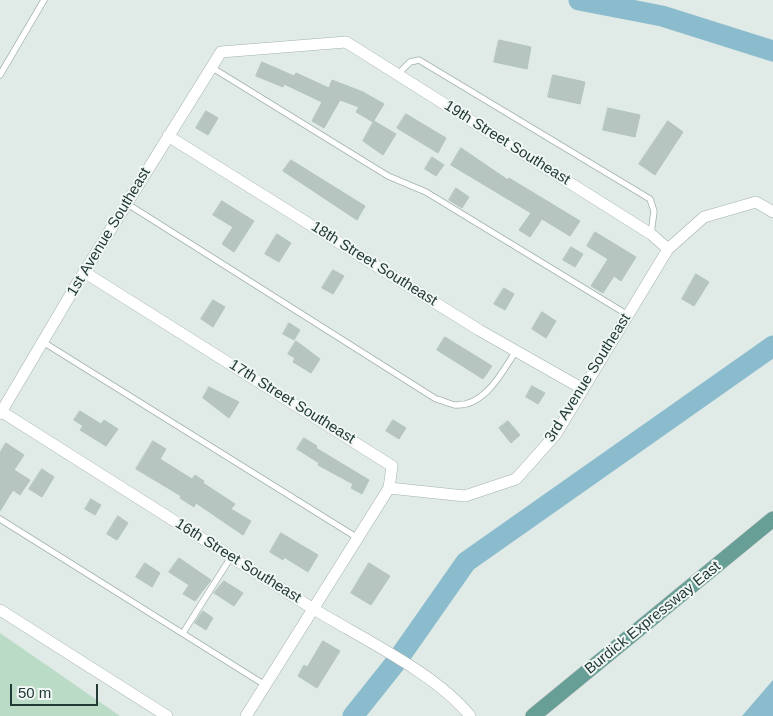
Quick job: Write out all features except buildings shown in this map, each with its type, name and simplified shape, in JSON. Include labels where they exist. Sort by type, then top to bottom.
[{"type":"main road","name":"Burdick Expressway East","points":[[533,716],[773,519]]},
{"type":"street","name":"19th Street Southeast","points":[[221,52],[346,42],[651,234],[668,249]]},
{"type":"street","name":"1st Avenue Southeast","points":[[1,413],[84,272],[221,52]]},
{"type":"street","name":"18th Street Southeast","points":[[168,136],[516,351],[583,389]]},
{"type":"street","points":[[668,249],[704,217],[756,202],[773,212]]},
{"type":"street","name":"3rd Avenue Southeast","points":[[388,488],[465,496],[516,479],[556,434],[668,249]]},
{"type":"street","name":"17th Street Southeast","points":[[84,272],[392,466],[388,488]]},
{"type":"street","name":"16th Street Southeast","points":[[1,413],[423,676],[453,698],[470,716]]},
{"type":"street","points":[[246,716],[388,488]]},
{"type":"street","points":[[0,610],[168,716]]},
{"type":"lane","points":[[0,75],[44,0]]},
{"type":"lane","points":[[398,74],[410,62],[419,60],[650,199],[654,211],[651,234]]},
{"type":"lane","points":[[211,67],[388,176],[426,192],[628,315]]},
{"type":"lane","points":[[126,204],[436,399],[455,405],[476,400],[492,386],[516,351]]},
{"type":"lane","points":[[43,342],[356,538]]},
{"type":"lane","points":[[0,519],[265,685]]},
{"type":"lane","points":[[183,633],[231,557]]},
{"type":"green space","points":[[0,633],[120,716],[0,716]]},
{"type":"water","points":[[773,680],[773,716],[742,716]]},
{"type":"waterway","points":[[579,0],[662,16],[773,51]]},
{"type":"waterway","points":[[353,716],[396,662],[466,562],[773,346]]}]
